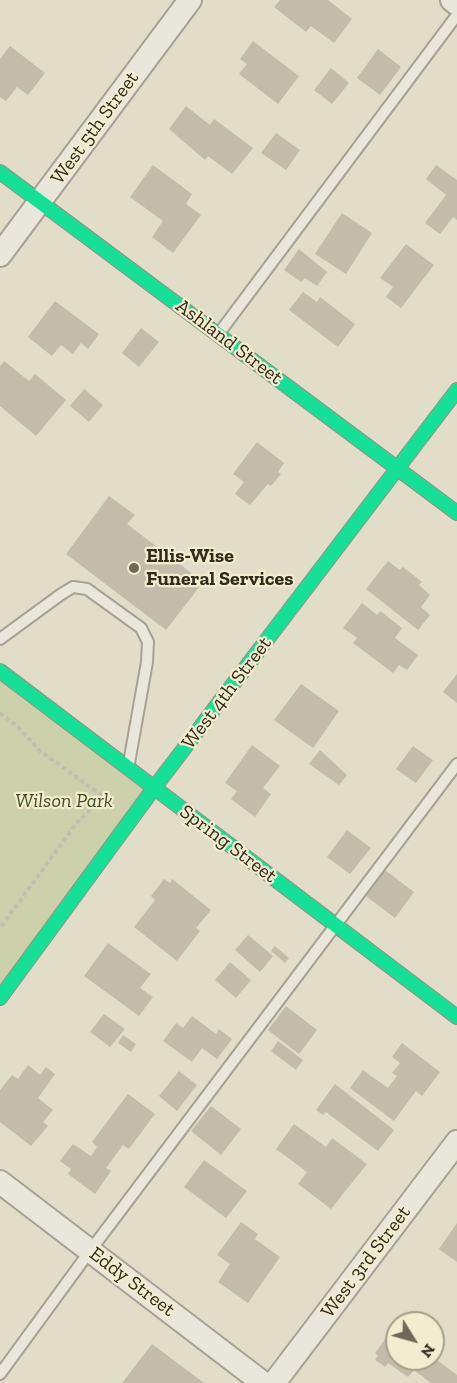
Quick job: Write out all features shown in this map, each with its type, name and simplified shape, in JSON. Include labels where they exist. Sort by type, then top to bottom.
[{"type":"street","name":"West 5th Street","points":[[0,255],[190,0]]},
{"type":"street","points":[[452,0],[457,4]]},
{"type":"street","name":"Ashland Street","points":[[0,172],[457,513]]},
{"type":"street","name":"West 4th Street","points":[[0,998],[154,788],[457,390]]},
{"type":"street","name":"Spring Street","points":[[0,671],[457,1017]]},
{"type":"street","name":"West 3rd Street","points":[[274,1383],[457,1142]]},
{"type":"street","name":"Eddy Street","points":[[0,1182],[263,1383]]},
{"type":"lane","points":[[218,334],[457,15]]},
{"type":"lane","points":[[0,639],[73,587],[87,589],[141,628],[148,642],[147,662],[128,768]]},
{"type":"lane","points":[[0,1374],[457,764]]},
{"type":"path","points":[[0,713],[17,726],[40,751],[107,799],[90,810],[76,824],[0,928]]},
{"type":"green space","name":"Wilson Park","points":[[0,671],[154,788],[0,998]]},
{"type":"building","points":[[280,0],[328,0],[352,19],[334,43],[311,26],[306,32],[274,7]]},
{"type":"building","points":[[253,41],[299,76],[278,104],[239,74],[247,64],[240,59]]},
{"type":"building","points":[[10,46],[45,73],[28,95],[17,87],[6,101],[0,97],[0,59]]},
{"type":"building","points":[[378,49],[401,67],[380,95],[357,78]]},
{"type":"building","points":[[331,68],[349,83],[332,104],[314,90]]},
{"type":"building","points":[[186,106],[210,125],[214,119],[253,148],[232,174],[208,156],[205,160],[169,129]]},
{"type":"building","points":[[276,133],[300,150],[286,170],[261,153]]},
{"type":"building","points":[[153,165],[192,194],[186,204],[201,215],[173,253],[152,237],[163,221],[130,197]]},
{"type":"building","points":[[436,165],[457,180],[457,220],[453,217],[440,234],[425,223],[446,195],[426,179]]},
{"type":"building","points":[[342,213],[372,233],[346,274],[315,254]]},
{"type":"building","points":[[406,244],[434,265],[401,308],[386,297],[393,287],[380,278]]},
{"type":"building","points":[[299,249],[327,272],[317,286],[305,278],[301,282],[284,270]]},
{"type":"building","points":[[303,292],[317,302],[320,297],[355,324],[338,347],[289,310]]},
{"type":"building","points":[[55,301],[99,334],[88,349],[81,343],[73,354],[61,345],[52,356],[28,337]]},
{"type":"building","points":[[141,328],[159,342],[139,367],[122,353]]},
{"type":"building","points":[[4,361],[29,381],[35,374],[66,400],[36,436],[0,406],[0,366]]},
{"type":"building","points":[[84,389],[103,405],[89,422],[70,406]]},
{"type":"building","points":[[257,442],[284,463],[278,472],[281,474],[271,486],[268,484],[250,505],[235,494],[244,482],[233,474]]},
{"type":"building","name":"Ellis-Wise Funeral Services","points":[[109,496],[135,515],[127,524],[203,582],[166,630],[66,554]]},
{"type":"building","points":[[388,561],[400,570],[403,567],[422,582],[419,585],[430,595],[421,607],[430,615],[418,630],[366,589]]},
{"type":"building","points":[[362,603],[377,615],[380,611],[402,628],[395,638],[418,655],[407,670],[399,665],[393,673],[353,643],[357,638],[343,628]]},
{"type":"building","points":[[457,674],[457,703],[443,692]]},
{"type":"building","points":[[301,684],[339,711],[313,748],[274,720]]},
{"type":"building","points":[[252,745],[280,766],[263,788],[271,794],[255,817],[231,799],[237,791],[225,783]]},
{"type":"building","points":[[413,746],[433,760],[416,783],[396,769]]},
{"type":"building","points":[[320,750],[347,775],[339,785],[309,764]]},
{"type":"building","points":[[347,830],[371,848],[350,874],[327,857]]},
{"type":"building","points":[[385,870],[414,892],[395,918],[366,896]]},
{"type":"building","points":[[164,879],[170,883],[172,879],[211,910],[196,928],[200,931],[177,961],[134,927],[155,900],[151,896]]},
{"type":"building","points":[[248,935],[273,956],[260,972],[235,950]]},
{"type":"building","points":[[108,943],[151,974],[140,988],[153,997],[139,1016],[84,976]]},
{"type":"building","points":[[275,946],[289,958],[285,963],[271,951]]},
{"type":"building","points":[[230,962],[251,980],[236,998],[215,980]]},
{"type":"building","points":[[286,1006],[317,1030],[299,1054],[268,1030]]},
{"type":"building","points":[[104,1014],[125,1029],[110,1047],[90,1032]]},
{"type":"building","points":[[192,1016],[216,1034],[219,1029],[232,1039],[217,1059],[202,1048],[192,1062],[163,1041],[176,1023],[183,1028]]},
{"type":"building","points":[[123,1035],[136,1044],[131,1052],[118,1043]]},
{"type":"building","points":[[278,1041],[303,1060],[296,1070],[271,1051]]},
{"type":"building","points":[[402,1043],[440,1072],[422,1096],[416,1091],[394,1121],[350,1088],[363,1070],[388,1088],[397,1076],[392,1073],[400,1063],[392,1057]]},
{"type":"building","points":[[28,1065],[40,1075],[46,1067],[55,1074],[38,1098],[53,1110],[43,1122],[48,1126],[31,1146],[0,1122],[0,1090],[12,1075],[18,1079]]},
{"type":"building","points":[[179,1071],[197,1085],[177,1111],[159,1096]]},
{"type":"building","points":[[335,1084],[394,1130],[378,1151],[326,1112],[323,1115],[316,1110]]},
{"type":"building","points":[[128,1094],[155,1114],[129,1149],[123,1145],[106,1168],[111,1171],[95,1194],[68,1174],[71,1169],[60,1161],[73,1144],[91,1156],[97,1147],[92,1142]]},
{"type":"building","points":[[211,1106],[241,1129],[221,1155],[191,1131]]},
{"type":"building","points":[[294,1124],[326,1147],[332,1138],[367,1164],[331,1209],[298,1184],[307,1172],[276,1149]]},
{"type":"building","points":[[204,1160],[247,1191],[226,1218],[184,1187]]},
{"type":"building","points":[[241,1222],[258,1234],[255,1239],[280,1257],[248,1303],[218,1282],[230,1264],[217,1255]]},
{"type":"building","points":[[457,1223],[457,1262],[439,1249]]},
{"type":"building","points":[[385,1340],[385,1367],[375,1360],[378,1356],[375,1353]]},
{"type":"building","points":[[152,1344],[204,1383],[122,1383]]},
{"type":"building","points":[[445,1366],[457,1375],[457,1383],[431,1383],[415,1371],[445,1371]]},
{"type":"building","points":[[399,1371],[413,1371],[408,1377]]},
{"type":"traffic: fast","points":[[0,172],[457,513]]},
{"type":"traffic: fast","points":[[0,998],[154,788],[457,390]]},
{"type":"traffic: fast","points":[[0,671],[457,1017]]},
{"type":"place","name":"Ellis-Wise Funeral Services","points":[[134,568]]}]
